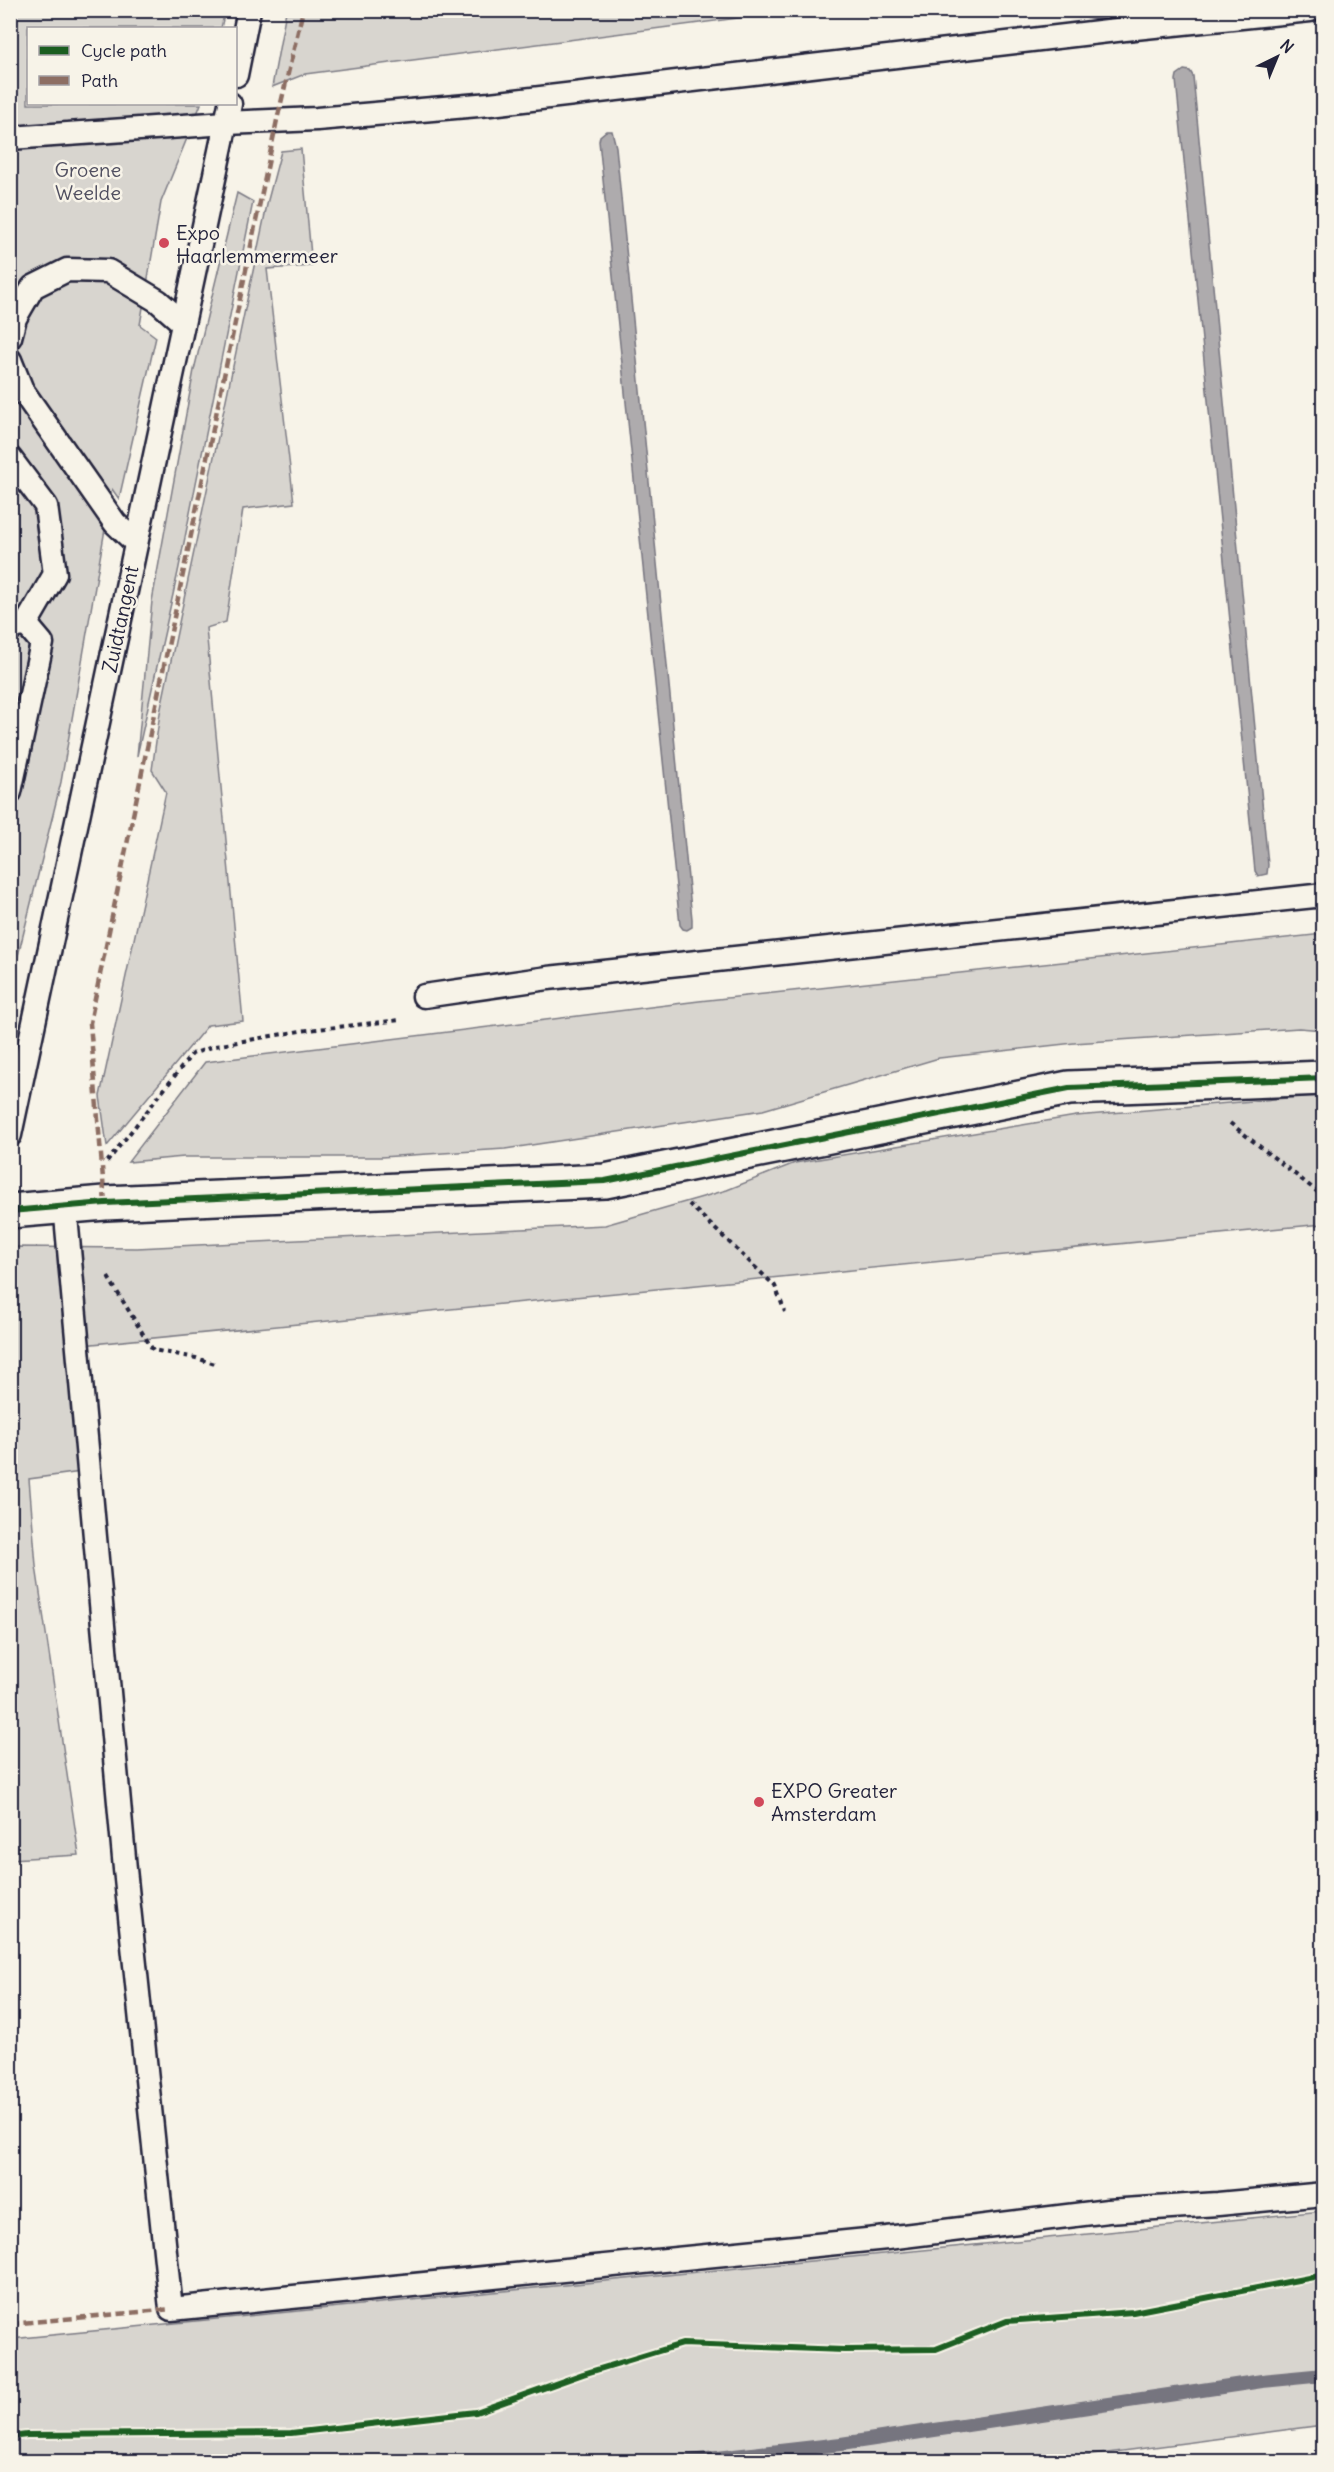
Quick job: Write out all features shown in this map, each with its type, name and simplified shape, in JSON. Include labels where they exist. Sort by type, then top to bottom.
[{"type":"street","points":[[10,1211],[64,1205],[605,1181],[1069,1088],[1323,1078]]},
{"type":"lane","points":[[237,70],[249,10]]},
{"type":"lane","points":[[10,138],[228,113],[317,119],[490,104],[1310,10]]},
{"type":"lane","name":"Zuidtangent","points":[[10,1135],[228,113]]},
{"type":"lane","points":[[10,337],[15,318],[33,287],[68,270],[108,271],[158,301],[183,323]]},
{"type":"lane","points":[[10,360],[22,390],[115,523],[136,543]]},
{"type":"lane","points":[[10,458],[46,506],[55,573],[18,626],[42,643],[10,792]]},
{"type":"lane","points":[[424,996],[548,978],[1323,895]]},
{"type":"lane","points":[[64,1205],[125,1869],[171,2309],[887,2238],[1108,2211],[1323,2194]]},
{"type":"path","points":[[1178,1082],[1323,1197]]},
{"type":"path","points":[[654,1171],[775,1286],[785,1312]]},
{"type":"path","points":[[106,1272],[153,1350],[196,1358],[218,1365]]},
{"type":"green space","points":[[286,10],[792,11],[305,74],[272,87]]},
{"type":"green space","name":"Groene Weelde","points":[[11,11],[225,11],[221,27],[27,27],[27,105],[201,105],[161,202],[140,325],[156,337],[119,499],[112,489],[61,782],[11,984]]},
{"type":"green space","points":[[301,149],[312,266],[267,269],[294,503],[243,509],[226,622],[206,628],[243,1021],[208,1025],[107,1146],[100,1096],[166,792],[152,770],[160,713],[268,200],[281,151]]},
{"type":"green space","points":[[237,193],[253,202],[178,572],[137,756],[152,601],[194,370]]},
{"type":"green space","points":[[1323,934],[1323,1030],[1299,1028],[1074,1043],[939,1058],[763,1110],[505,1149],[381,1157],[184,1157],[128,1162],[205,1062],[699,1001]]},
{"type":"green space","points":[[1323,1095],[1323,1224],[72,1346],[81,1472],[29,1479],[36,1566],[79,1855],[11,1859],[10,1263],[14,1247],[137,1248],[605,1225],[727,1190],[795,1163],[1076,1116]]},
{"type":"green space","points":[[1323,2211],[1323,2425],[1038,2462],[11,2461],[11,2339]]},
{"type":"shaded area","points":[[1184,70],[1190,71],[1193,76],[1268,865],[1267,874],[1258,876],[1255,871],[1176,80],[1177,75]]},
{"type":"shaded area","points":[[606,131],[612,131],[616,147],[692,919],[692,927],[687,930],[680,925],[599,141],[600,136]]},
{"type":"waterway","points":[[681,2462],[841,2444],[1262,2381],[1324,2375]]},
{"type":"marked path","points":[[105,1203],[90,1023],[277,120],[303,10]]},
{"type":"marked path","points":[[10,2324],[171,2309]]},
{"type":"cycle path","points":[[10,1211],[105,1203],[605,1181],[1069,1088],[1324,1078]]},
{"type":"cycle path","points":[[10,2437],[291,2433],[476,2412],[583,2374],[682,2344],[844,2350],[936,2349],[1007,2321],[1133,2312],[1324,2275]]},
{"type":"place","name":"Expo Haarlemmermeer","points":[[164,243]]},
{"type":"place","name":"EXPO Greater Amsterdam","points":[[759,1802]]}]
